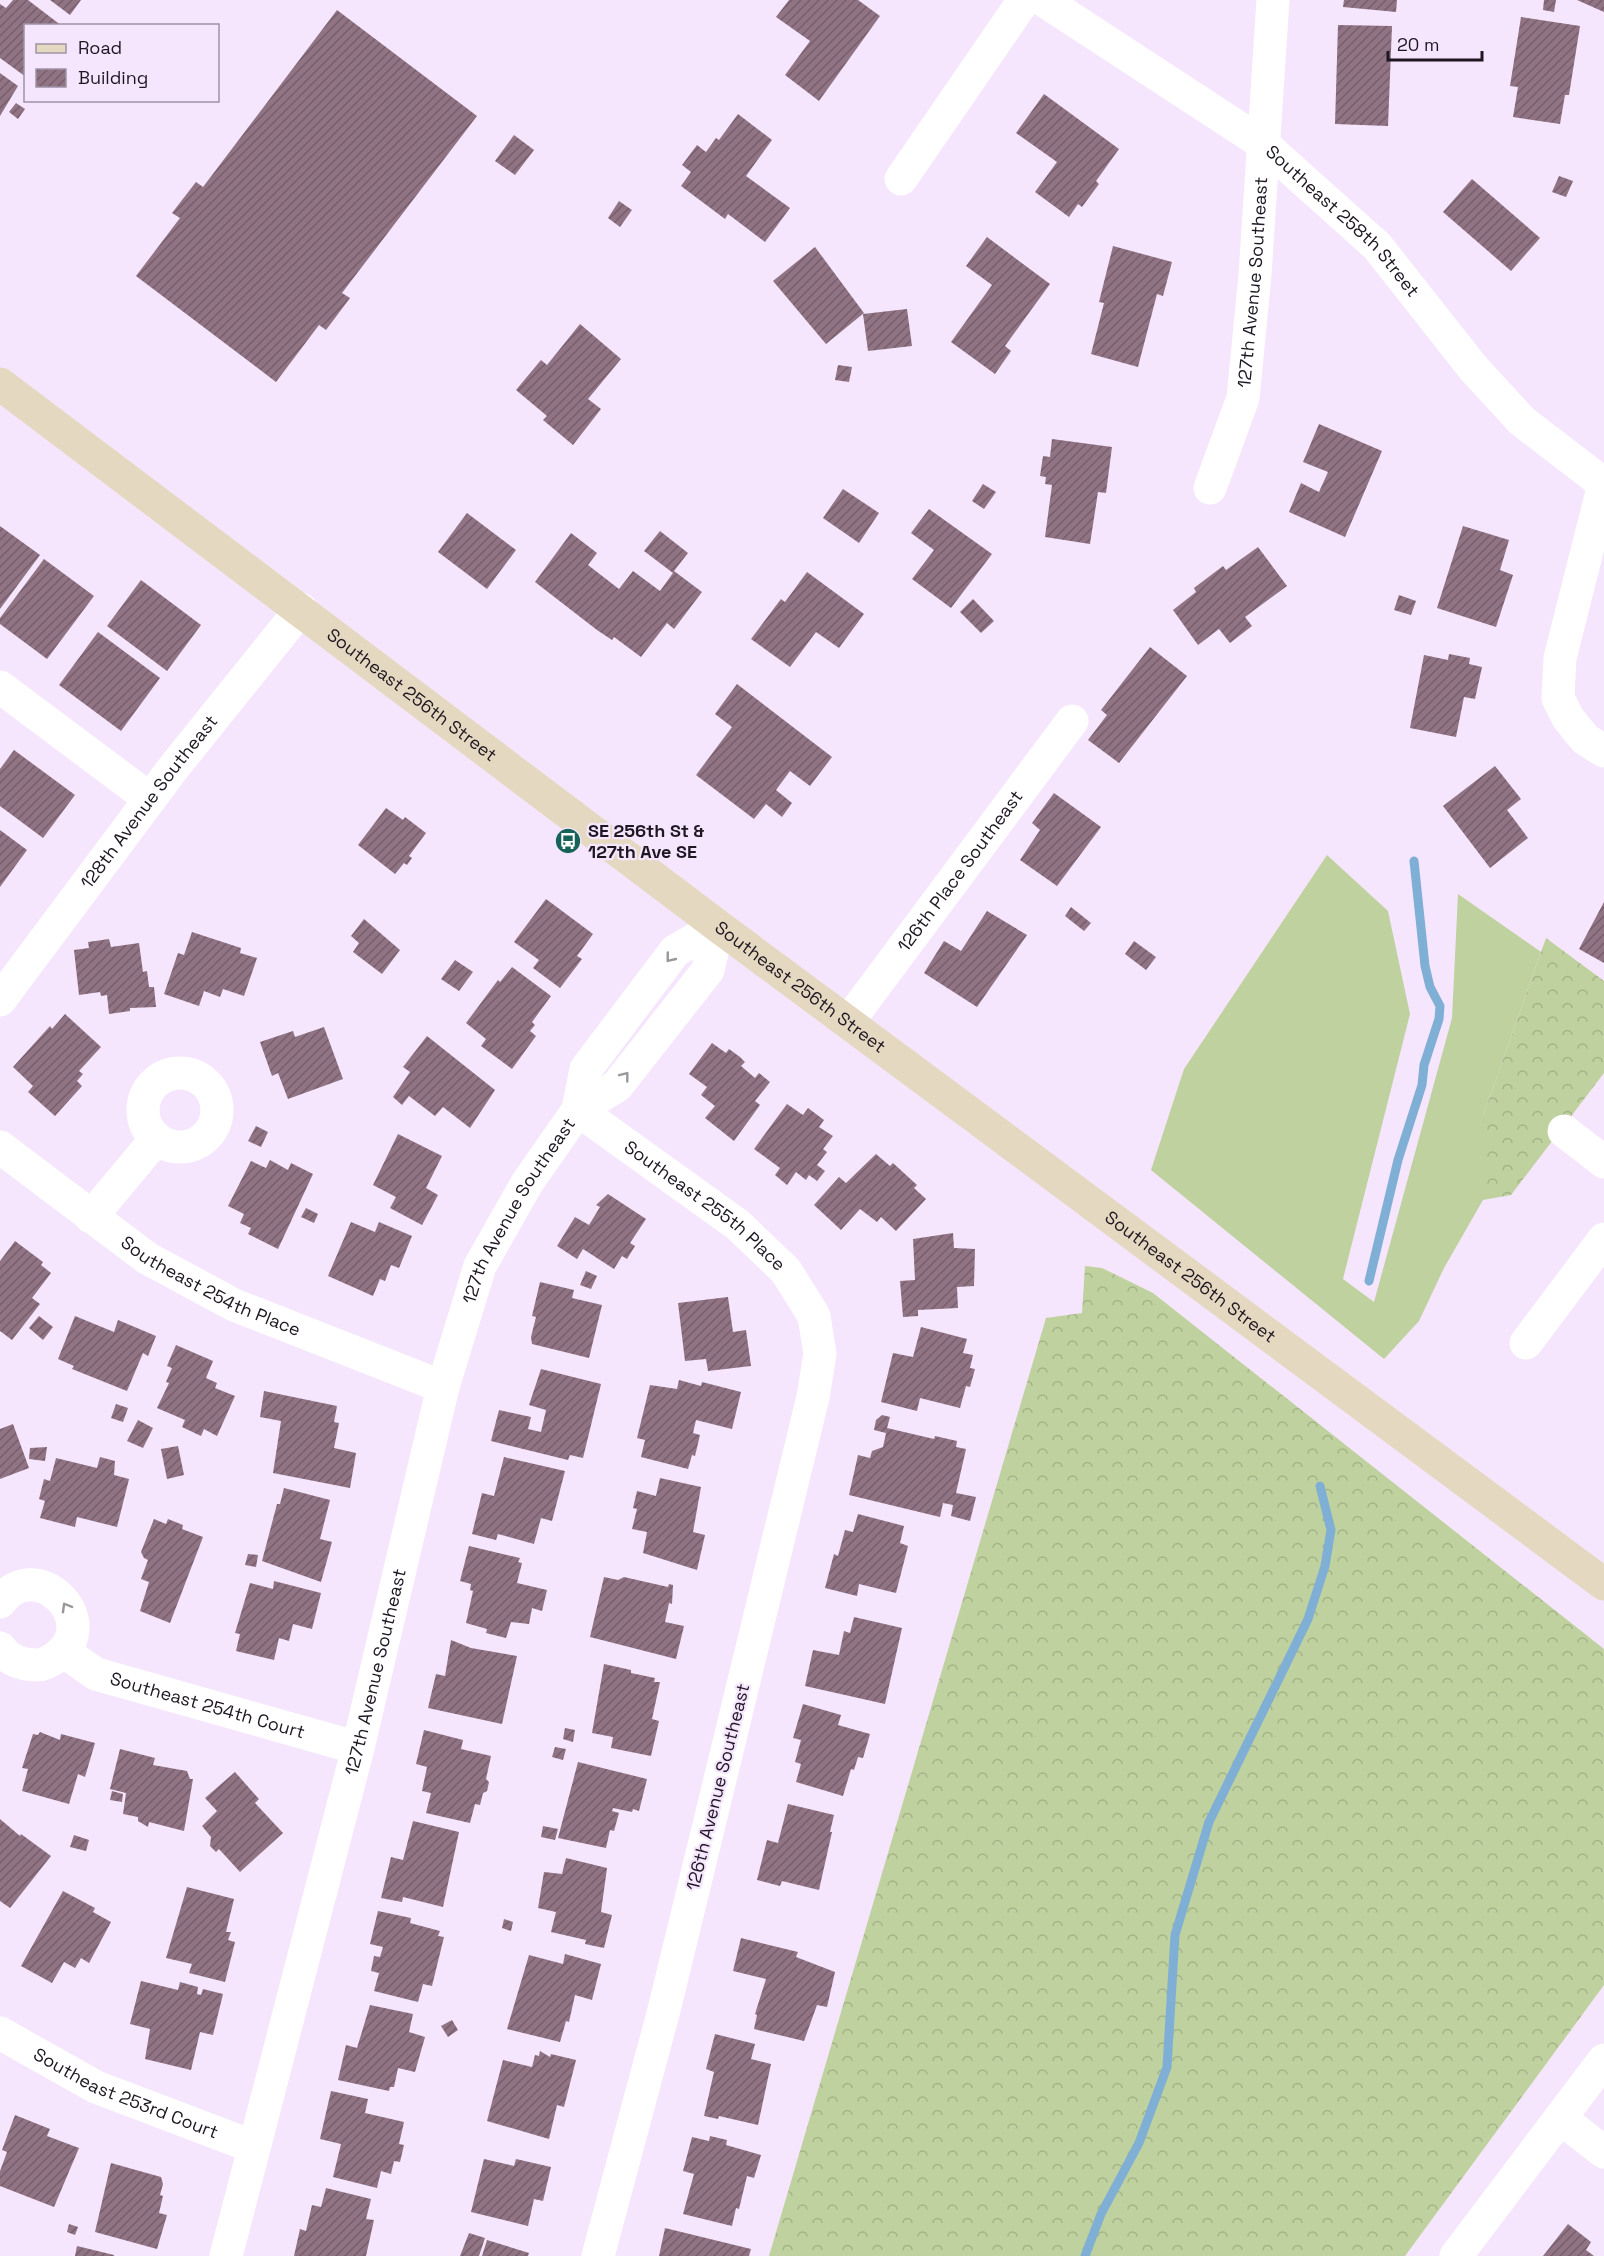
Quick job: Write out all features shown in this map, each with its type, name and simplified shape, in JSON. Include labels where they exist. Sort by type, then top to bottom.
[{"type":"main road","name":"Southeast 256th Street","points":[[0,384],[718,926],[1604,1584]]},
{"type":"street","points":[[901,179],[1024,0]]},
{"type":"street","name":"Southeast 258th Street","points":[[1043,0],[1262,143],[1377,246],[1474,369],[1522,421],[1604,484]]},
{"type":"street","name":"127th Avenue Southeast","points":[[1210,488],[1243,398],[1255,275],[1273,0]]},
{"type":"street","points":[[1604,484],[1560,658],[1558,698],[1568,718],[1586,739],[1604,751]]},
{"type":"street","name":"128th Avenue Southeast","points":[[0,1000],[150,799],[301,609]]},
{"type":"street","points":[[0,687],[150,799]]},
{"type":"street","name":"126th Place Southeast","points":[[848,1022],[1072,721]]},
{"type":"street","name":"127th Avenue Southeast","points":[[226,2256],[358,1748],[443,1387],[480,1266],[527,1183],[578,1110],[617,1086],[708,970],[718,926]]},
{"type":"street","name":"Southeast 255th Place","points":[[578,1110],[738,1225],[786,1271],[814,1316]]},
{"type":"street","points":[[1564,1131],[1604,1162]]},
{"type":"street","points":[[91,1217],[156,1139]]},
{"type":"street","name":"Southeast 254th Place","points":[[0,1147],[147,1258],[234,1305],[443,1387]]},
{"type":"street","points":[[1526,1343],[1604,1239]]},
{"type":"street","name":"126th Avenue Southeast","points":[[598,2256],[664,2010],[813,1397],[819,1354],[814,1316]]},
{"type":"street","points":[[0,1602],[11,1591],[22,1586],[47,1588],[58,1594],[71,1615],[70,1640],[53,1660],[40,1665],[26,1665],[13,1660],[0,1648]]},
{"type":"street","name":"Southeast 254th Court","points":[[63,1651],[96,1674],[358,1748]]},
{"type":"street","name":"Southeast 253rd Court","points":[[0,2033],[96,2087],[254,2147]]},
{"type":"street","points":[[1456,2256],[1604,2060]]},
{"type":"street","points":[[1560,2118],[1604,2152]]},
{"type":"green space","points":[[1327,855],[1388,911],[1410,1014],[1343,1279],[1374,1302],[1452,1018],[1458,894],[1541,952],[1483,1116],[1483,1200],[1444,1268],[1419,1321],[1384,1359],[1151,1170],[1184,1069]]},
{"type":"green space","points":[[1546,938],[1604,981],[1604,1073],[1511,1195],[1483,1200],[1483,1116]]},
{"type":"green space","points":[[1085,1266],[1102,1268],[1153,1293],[1604,1649],[1604,1985],[1405,2256],[769,2256],[1046,1318],[1082,1313]]},
{"type":"building","points":[[13,0],[28,0],[59,24],[24,24],[24,76],[0,58],[0,4],[6,8]]},
{"type":"building","points":[[50,0],[81,0],[70,15]]},
{"type":"building","points":[[789,0],[858,0],[880,16],[819,101],[785,75],[810,41],[776,17]]},
{"type":"building","points":[[1344,0],[1397,0],[1396,12],[1343,7]]},
{"type":"building","points":[[1544,0],[1556,0],[1554,12],[1543,10]]},
{"type":"building","points":[[1577,0],[1604,0],[1604,12]]},
{"type":"building","points":[[337,10],[477,116],[342,293],[350,298],[326,330],[319,325],[276,382],[136,276],[180,218],[172,213],[196,182],[203,187]]},
{"type":"building","points":[[1521,17],[1580,26],[1569,95],[1565,95],[1560,124],[1513,117],[1518,87],[1510,86]]},
{"type":"building","points":[[1338,25],[1392,26],[1388,126],[1335,124]]},
{"type":"building","points":[[0,73],[18,86],[0,116]]},
{"type":"building","points":[[1044,94],[1119,149],[1096,181],[1099,184],[1082,207],[1078,204],[1069,217],[1035,192],[1057,162],[1016,133]]},
{"type":"building","points":[[16,103],[25,109],[18,119],[9,112]]},
{"type":"building","points":[[738,114],[772,140],[746,176],[790,208],[765,242],[728,214],[725,219],[681,186],[691,172],[682,165],[697,145],[706,152],[716,138],[719,140]]},
{"type":"building","points":[[514,135],[534,150],[515,175],[495,161]]},
{"type":"building","points":[[1559,176],[1573,181],[1566,197],[1552,192]]},
{"type":"building","points":[[1472,179],[1540,238],[1511,271],[1443,212]]},
{"type":"building","points":[[619,201],[632,210],[620,227],[608,218]]},
{"type":"building","points":[[987,237],[1050,284],[1005,346],[1011,351],[995,374],[951,342],[992,285],[966,266]]},
{"type":"building","points":[[1113,246],[1172,262],[1163,296],[1157,294],[1138,367],[1091,354],[1104,303],[1099,302]]},
{"type":"building","points":[[815,247],[864,313],[826,344],[773,281]]},
{"type":"building","points":[[907,309],[912,346],[868,351],[863,314]]},
{"type":"building","points":[[580,324],[621,359],[588,399],[601,409],[573,445],[543,420],[547,416],[516,390],[541,360],[547,365]]},
{"type":"building","points":[[838,365],[852,367],[849,382],[835,380]]},
{"type":"building","points":[[1319,424],[1382,451],[1345,537],[1289,512],[1301,483],[1319,492],[1328,472],[1303,462]]},
{"type":"building","points":[[1052,439],[1112,447],[1106,493],[1098,492],[1090,544],[1045,537],[1052,485],[1045,484],[1046,477],[1040,476],[1043,456],[1050,457]]},
{"type":"building","points":[[983,484],[996,492],[984,509],[972,501]]},
{"type":"building","points":[[843,489],[879,513],[859,543],[823,518]]},
{"type":"building","points":[[929,509],[992,554],[951,608],[912,579],[934,550],[911,533]]},
{"type":"building","points":[[467,513],[516,550],[487,589],[438,552]]},
{"type":"building","points":[[0,526],[40,555],[0,609]]},
{"type":"building","points":[[1463,526],[1509,540],[1500,570],[1513,575],[1496,627],[1437,608]]},
{"type":"building","points":[[660,531],[688,553],[674,571],[702,592],[674,629],[667,623],[641,657],[614,637],[612,640],[597,630],[535,582],[571,533],[597,553],[588,565],[619,589],[633,571],[660,591],[673,573],[644,551]]},
{"type":"building","points":[[1258,547],[1287,586],[1245,617],[1252,626],[1230,643],[1219,629],[1198,645],[1173,610],[1196,592],[1194,588],[1223,566],[1226,570]]},
{"type":"building","points":[[44,559],[94,596],[47,659],[0,624],[0,618]]},
{"type":"building","points":[[807,572],[864,614],[839,648],[816,632],[790,667],[751,639],[781,599],[785,602]]},
{"type":"building","points":[[141,580],[201,625],[167,671],[107,626]]},
{"type":"building","points":[[1399,595],[1416,601],[1411,615],[1394,610]]},
{"type":"building","points":[[973,599],[994,621],[981,633],[960,612]]},
{"type":"building","points":[[98,632],[160,678],[121,731],[59,685]]},
{"type":"building","points":[[1150,647],[1187,676],[1119,763],[1088,740],[1107,715],[1101,710]]},
{"type":"building","points":[[1449,654],[1470,658],[1469,664],[1482,667],[1475,699],[1464,697],[1456,737],[1410,728],[1424,655],[1448,660]]},
{"type":"building","points":[[737,684],[832,757],[810,786],[790,771],[776,790],[792,803],[782,817],[766,804],[754,819],[696,775],[732,727],[715,714]]},
{"type":"building","points":[[14,750],[75,795],[43,838],[0,806],[0,769]]},
{"type":"building","points":[[1495,766],[1521,799],[1507,810],[1528,838],[1490,868],[1443,806]]},
{"type":"building","points":[[1054,793],[1101,827],[1057,886],[1020,860],[1040,830],[1032,823]]},
{"type":"building","points":[[386,808],[403,820],[405,817],[426,833],[409,856],[412,858],[407,865],[404,863],[395,874],[358,845]]},
{"type":"building","points":[[0,830],[27,850],[0,887]]},
{"type":"building","points":[[546,899],[593,934],[577,956],[582,959],[560,988],[533,968],[539,960],[514,942]]},
{"type":"building","points":[[1604,902],[1604,963],[1579,949]]},
{"type":"building","points":[[1071,907],[1091,923],[1084,931],[1065,916]]},
{"type":"building","points":[[987,911],[1027,935],[977,1007],[924,973],[944,941],[961,951]]},
{"type":"building","points":[[364,919],[400,950],[382,974],[353,952],[359,943],[351,936]]},
{"type":"building","points":[[192,932],[241,948],[240,953],[257,958],[244,996],[223,989],[220,997],[204,991],[199,1006],[164,994],[178,953],[184,955]]},
{"type":"building","points":[[109,939],[111,947],[139,943],[143,972],[147,971],[149,987],[154,987],[156,1007],[130,1008],[130,1011],[109,1014],[107,995],[101,996],[100,992],[79,995],[74,950],[89,948],[88,942]]},
{"type":"building","points":[[1134,941],[1156,957],[1146,970],[1125,954]]},
{"type":"building","points":[[455,960],[473,972],[459,991],[441,979]]},
{"type":"building","points":[[512,967],[551,996],[532,1022],[535,1025],[530,1031],[536,1036],[512,1069],[481,1046],[486,1039],[466,1023],[498,980],[500,982]]},
{"type":"building","points":[[65,1014],[101,1047],[79,1071],[83,1074],[77,1081],[82,1086],[55,1116],[28,1092],[33,1086],[13,1067],[50,1026],[52,1029]]},
{"type":"building","points":[[324,1027],[343,1079],[288,1099],[278,1073],[272,1076],[260,1042],[293,1031],[295,1037]]},
{"type":"building","points":[[427,1036],[495,1090],[470,1128],[443,1107],[435,1116],[409,1096],[402,1105],[393,1097],[410,1072],[403,1067]]},
{"type":"building","points":[[712,1043],[726,1053],[729,1049],[740,1057],[745,1062],[741,1066],[755,1078],[759,1073],[770,1082],[755,1101],[760,1105],[734,1141],[705,1118],[715,1106],[701,1095],[707,1087],[689,1074]]},
{"type":"building","points":[[787,1104],[803,1115],[808,1108],[824,1120],[819,1127],[833,1136],[823,1149],[827,1152],[817,1165],[825,1171],[817,1181],[809,1175],[806,1180],[796,1172],[787,1185],[775,1175],[780,1168],[754,1149]]},
{"type":"building","points":[[256,1126],[268,1132],[261,1147],[248,1141]]},
{"type":"building","points":[[398,1134],[442,1156],[426,1188],[438,1195],[422,1225],[390,1208],[396,1197],[373,1185]]},
{"type":"building","points":[[876,1154],[890,1166],[893,1163],[917,1185],[914,1188],[926,1199],[896,1231],[881,1217],[877,1222],[860,1209],[841,1230],[814,1205],[839,1177],[846,1183]]},
{"type":"building","points":[[270,1160],[288,1170],[291,1163],[313,1174],[278,1249],[248,1234],[251,1228],[240,1223],[244,1214],[228,1206],[251,1161],[266,1168]]},
{"type":"building","points":[[608,1194],[646,1219],[630,1243],[635,1246],[627,1259],[622,1256],[614,1269],[583,1249],[577,1259],[557,1246],[575,1217],[589,1225],[600,1207],[596,1205]]},
{"type":"building","points":[[306,1208],[318,1214],[314,1223],[301,1217]]},
{"type":"building","points":[[351,1222],[375,1232],[379,1222],[412,1236],[399,1268],[391,1265],[385,1281],[380,1279],[373,1296],[328,1276]]},
{"type":"building","points":[[953,1233],[954,1248],[975,1249],[974,1286],[957,1287],[958,1308],[918,1310],[918,1316],[903,1317],[900,1281],[915,1280],[913,1239]]},
{"type":"building","points":[[15,1241],[43,1262],[41,1265],[51,1273],[32,1298],[40,1304],[12,1340],[0,1331],[0,1261]]},
{"type":"building","points":[[586,1271],[597,1276],[591,1289],[580,1285]]},
{"type":"building","points":[[540,1282],[574,1290],[572,1298],[602,1305],[589,1358],[532,1344],[531,1337],[536,1317],[532,1316]]},
{"type":"building","points":[[728,1297],[733,1332],[746,1330],[751,1366],[708,1371],[706,1359],[685,1361],[678,1303]]},
{"type":"building","points":[[39,1316],[53,1327],[43,1340],[29,1328]]},
{"type":"building","points":[[75,1316],[114,1332],[118,1320],[156,1336],[148,1356],[143,1353],[127,1391],[72,1369],[74,1366],[58,1359]]},
{"type":"building","points":[[921,1327],[967,1339],[963,1353],[973,1355],[970,1368],[975,1369],[970,1387],[966,1386],[960,1408],[920,1398],[917,1411],[881,1402],[893,1353],[913,1357]]},
{"type":"building","points":[[176,1345],[213,1361],[206,1378],[217,1383],[215,1388],[235,1396],[217,1436],[204,1429],[201,1436],[182,1427],[185,1420],[157,1408],[169,1383],[166,1382],[172,1368],[167,1366]]},
{"type":"building","points":[[541,1369],[601,1384],[583,1458],[570,1455],[568,1460],[491,1441],[499,1410],[531,1417],[528,1429],[541,1432],[546,1410],[529,1405]]},
{"type":"building","points":[[679,1380],[701,1386],[702,1382],[741,1392],[732,1429],[696,1420],[693,1433],[700,1435],[695,1456],[692,1455],[688,1469],[641,1457],[645,1440],[637,1438],[650,1385],[677,1389]]},
{"type":"building","points":[[264,1391],[337,1406],[334,1422],[339,1423],[334,1448],[356,1453],[350,1488],[273,1473],[281,1421],[260,1417]]},
{"type":"building","points":[[116,1404],[128,1408],[123,1422],[111,1418]]},
{"type":"building","points":[[882,1415],[890,1417],[887,1428],[934,1439],[935,1436],[957,1441],[956,1447],[966,1449],[956,1493],[976,1497],[970,1521],[951,1516],[953,1505],[943,1503],[940,1517],[849,1495],[858,1455],[870,1458],[872,1451],[883,1447],[886,1433],[874,1430],[876,1420]]},
{"type":"building","points":[[138,1420],[153,1428],[143,1448],[127,1441]]},
{"type":"building","points":[[13,1424],[29,1468],[0,1479],[0,1429]]},
{"type":"building","points":[[178,1446],[184,1475],[167,1479],[161,1449]]},
{"type":"building","points":[[47,1447],[45,1461],[29,1459],[30,1448]]},
{"type":"building","points":[[100,1457],[115,1461],[114,1475],[129,1479],[117,1527],[77,1517],[75,1527],[40,1518],[45,1501],[39,1499],[44,1479],[50,1481],[56,1458],[97,1468]]},
{"type":"building","points":[[504,1457],[565,1471],[552,1521],[541,1518],[534,1544],[498,1534],[496,1540],[472,1534],[482,1493],[494,1496]]},
{"type":"building","points":[[660,1478],[701,1487],[693,1532],[705,1535],[697,1570],[643,1553],[647,1532],[632,1529],[637,1509],[633,1508],[637,1491],[656,1496]]},
{"type":"building","points":[[284,1488],[330,1500],[320,1539],[332,1542],[321,1582],[262,1561],[277,1504],[280,1504]]},
{"type":"building","points":[[858,1514],[904,1526],[900,1543],[908,1546],[896,1593],[859,1584],[857,1596],[825,1588],[834,1554],[838,1556],[845,1530],[853,1532]]},
{"type":"building","points":[[154,1519],[166,1524],[168,1519],[183,1525],[182,1529],[203,1537],[170,1623],[140,1611],[149,1582],[141,1579],[148,1560],[141,1552]]},
{"type":"building","points":[[469,1546],[520,1558],[518,1562],[522,1563],[517,1583],[547,1590],[542,1611],[532,1608],[529,1624],[511,1622],[506,1638],[486,1633],[487,1629],[466,1623],[473,1591],[470,1590],[471,1584],[460,1581]]},
{"type":"building","points":[[248,1554],[258,1555],[256,1567],[245,1565]]},
{"type":"building","points":[[604,1577],[618,1580],[624,1577],[668,1587],[669,1584],[673,1585],[672,1604],[669,1603],[665,1622],[684,1626],[676,1659],[590,1637]]},
{"type":"building","points":[[274,1581],[321,1593],[312,1629],[293,1624],[289,1641],[279,1638],[274,1660],[236,1651],[240,1634],[235,1633],[250,1583],[273,1589]]},
{"type":"building","points":[[854,1617],[902,1628],[885,1704],[805,1686],[813,1650],[839,1655],[844,1631],[850,1633]]},
{"type":"building","points":[[451,1640],[471,1648],[517,1656],[502,1724],[428,1708],[436,1674],[445,1676]]},
{"type":"building","points":[[604,1664],[631,1670],[631,1673],[655,1678],[654,1682],[660,1682],[652,1719],[659,1721],[651,1756],[611,1748],[613,1737],[592,1733]]},
{"type":"building","points":[[803,1704],[841,1715],[838,1725],[870,1734],[863,1758],[858,1757],[854,1770],[851,1769],[843,1796],[796,1782],[801,1764],[795,1762],[801,1740],[793,1738]]},
{"type":"building","points":[[565,1728],[575,1730],[573,1742],[563,1739]]},
{"type":"building","points":[[424,1730],[463,1740],[461,1749],[491,1756],[486,1779],[489,1782],[487,1791],[483,1793],[480,1805],[475,1804],[470,1823],[426,1813],[431,1793],[422,1791],[427,1767],[416,1764]]},
{"type":"building","points":[[40,1732],[60,1740],[61,1734],[95,1743],[85,1777],[78,1774],[69,1804],[22,1791],[28,1769],[22,1768],[33,1734],[38,1735]]},
{"type":"building","points":[[555,1747],[566,1749],[563,1760],[552,1757]]},
{"type":"building","points":[[120,1749],[155,1758],[153,1765],[187,1771],[190,1779],[193,1779],[184,1831],[149,1822],[148,1827],[138,1821],[138,1817],[123,1814],[126,1793],[110,1789]]},
{"type":"building","points":[[578,1762],[647,1779],[639,1811],[613,1808],[612,1811],[619,1813],[614,1831],[610,1830],[606,1848],[558,1838]]},
{"type":"building","points":[[235,1772],[259,1799],[255,1803],[283,1833],[240,1872],[219,1849],[216,1852],[210,1846],[211,1837],[202,1826],[217,1811],[205,1798]]},
{"type":"building","points":[[112,1791],[123,1794],[122,1802],[110,1800]]},
{"type":"building","points":[[788,1804],[834,1815],[819,1890],[782,1881],[780,1886],[757,1880],[767,1840],[778,1843]]},
{"type":"building","points":[[0,1819],[20,1836],[21,1834],[51,1856],[10,1908],[0,1901]]},
{"type":"building","points":[[413,1821],[459,1832],[443,1907],[403,1897],[402,1902],[381,1898],[391,1857],[403,1860]]},
{"type":"building","points":[[543,1826],[558,1829],[555,1840],[541,1837]]},
{"type":"building","points":[[74,1835],[89,1840],[86,1851],[70,1847]]},
{"type":"building","points":[[566,1858],[607,1868],[601,1912],[612,1915],[604,1948],[585,1944],[586,1940],[551,1932],[556,1912],[538,1908],[544,1872],[562,1874]]},
{"type":"building","points":[[187,1887],[234,1899],[226,1932],[231,1932],[228,1940],[235,1942],[225,1982],[189,1973],[192,1964],[166,1958]]},
{"type":"building","points":[[63,1891],[95,1908],[93,1912],[111,1922],[89,1963],[81,1958],[75,1968],[64,1962],[52,1983],[21,1966]]},
{"type":"building","points":[[378,1911],[411,1918],[410,1923],[440,1931],[438,1936],[444,1937],[432,1986],[423,1984],[418,2002],[374,1991],[379,1973],[371,1971],[374,1956],[380,1957],[383,1947],[370,1944]]},
{"type":"building","points":[[504,1919],[513,1922],[511,1931],[502,1928]]},
{"type":"building","points":[[741,1938],[798,1952],[796,1957],[835,1972],[827,2007],[817,2005],[804,2041],[754,2029],[757,2015],[755,2014],[766,1979],[733,1971]]},
{"type":"building","points":[[565,1954],[601,1964],[592,2000],[575,1995],[569,2022],[566,2021],[560,2042],[507,2029],[529,1955],[563,1964]]},
{"type":"building","points":[[141,1981],[178,1990],[180,1982],[198,1987],[197,1994],[201,1995],[203,1989],[223,1994],[213,2035],[200,2032],[191,2070],[145,2059],[150,2029],[130,2024]]},
{"type":"building","points":[[370,2005],[413,2014],[409,2032],[425,2037],[415,2072],[398,2068],[394,2087],[390,2087],[389,2091],[338,2080],[346,2045],[357,2048]]},
{"type":"building","points":[[452,2020],[458,2030],[448,2037],[441,2026]]},
{"type":"building","points":[[715,2034],[755,2044],[751,2059],[771,2064],[758,2125],[719,2116],[718,2119],[704,2116],[714,2072],[706,2069]]},
{"type":"building","points":[[540,2051],[550,2057],[551,2054],[576,2060],[564,2107],[557,2105],[549,2139],[487,2121],[503,2060],[532,2067],[535,2055],[539,2056]]},
{"type":"building","points":[[331,2091],[368,2099],[365,2113],[404,2122],[399,2144],[404,2145],[400,2162],[394,2161],[391,2174],[381,2171],[377,2188],[333,2177],[341,2144],[320,2139]]},
{"type":"building","points":[[15,2115],[50,2129],[47,2136],[79,2148],[54,2207],[0,2186],[0,2171],[7,2152],[2,2150]]},
{"type":"building","points":[[710,2136],[727,2140],[726,2145],[761,2155],[754,2178],[747,2176],[739,2209],[736,2208],[732,2226],[683,2214],[694,2174],[683,2171],[692,2137],[709,2141]]},
{"type":"building","points":[[484,2159],[514,2166],[516,2159],[551,2167],[543,2201],[534,2199],[528,2226],[471,2212]]},
{"type":"building","points":[[111,2163],[161,2177],[163,2184],[160,2195],[163,2196],[159,2213],[167,2215],[157,2249],[95,2232]]},
{"type":"building","points":[[326,2188],[371,2199],[366,2219],[374,2220],[366,2256],[294,2256],[300,2229],[306,2231],[312,2205],[321,2207]]},
{"type":"building","points":[[69,2224],[78,2227],[75,2235],[67,2232]]},
{"type":"building","points":[[1568,2224],[1591,2242],[1586,2250],[1594,2256],[1543,2256]]},
{"type":"building","points":[[665,2228],[751,2249],[749,2256],[659,2256]]},
{"type":"building","points":[[469,2233],[485,2238],[479,2256],[460,2256]]},
{"type":"building","points":[[487,2240],[529,2253],[528,2256],[482,2256]]},
{"type":"building","points":[[77,2246],[114,2255],[114,2256],[75,2256]]},
{"type":"waterway","points":[[1369,1281],[1398,1160],[1422,1085],[1424,1065],[1439,1019],[1440,1006],[1430,987],[1425,966],[1414,861]]},
{"type":"waterway","points":[[1085,2256],[1101,2214],[1139,2143],[1167,2067],[1175,1935],[1209,1822],[1308,1619],[1325,1566],[1331,1530],[1320,1486]]},
{"type":"place","name":"SE 256th St & 127th Ave SE","points":[[568,841]]}]
